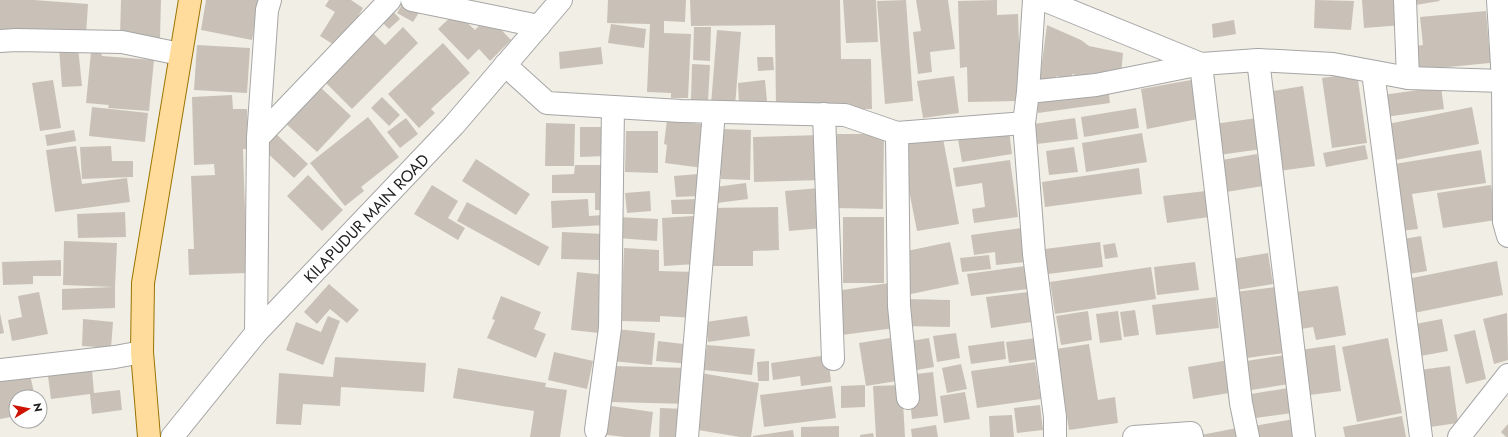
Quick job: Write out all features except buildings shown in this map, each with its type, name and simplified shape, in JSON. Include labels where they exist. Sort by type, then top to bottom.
[{"type":"main road","points":[[149,437],[142,352],[143,283],[190,0]]},
{"type":"street","points":[[256,333],[258,138],[267,10],[270,0]]},
{"type":"street","points":[[258,138],[390,0]]},
{"type":"street","points":[[412,0],[539,26]]},
{"type":"street","name":"KILAPUDUR MAIN ROAD","points":[[172,437],[256,333],[454,125],[561,0]]},
{"type":"street","points":[[1034,0],[1028,92],[1024,123],[1034,254],[1055,417],[1055,437]]},
{"type":"street","points":[[1044,0],[1202,64]]},
{"type":"street","points":[[1405,0],[1408,78]]},
{"type":"street","points":[[1498,0],[1506,81],[1504,222],[1508,236]]},
{"type":"street","points":[[0,41],[122,42],[180,54]]},
{"type":"street","points":[[1028,92],[1096,85],[1202,64],[1258,60],[1334,64],[1408,78],[1506,81]]},
{"type":"street","points":[[1258,60],[1304,437]]},
{"type":"street","points":[[1202,64],[1241,403],[1248,437]]},
{"type":"street","points":[[505,65],[547,103],[714,112],[845,115],[897,133],[1024,123]]},
{"type":"street","points":[[1373,72],[1421,437]]},
{"type":"street","points":[[596,430],[610,328],[614,107]]},
{"type":"street","points":[[687,437],[714,112]]},
{"type":"street","points":[[824,114],[833,359]]},
{"type":"street","points":[[897,133],[898,306],[908,398]]},
{"type":"street","points":[[0,370],[115,357],[142,352]]},
{"type":"street","points":[[1459,437],[1508,375]]},
{"type":"street","points":[[1134,437],[1191,433],[1192,437]]}]
